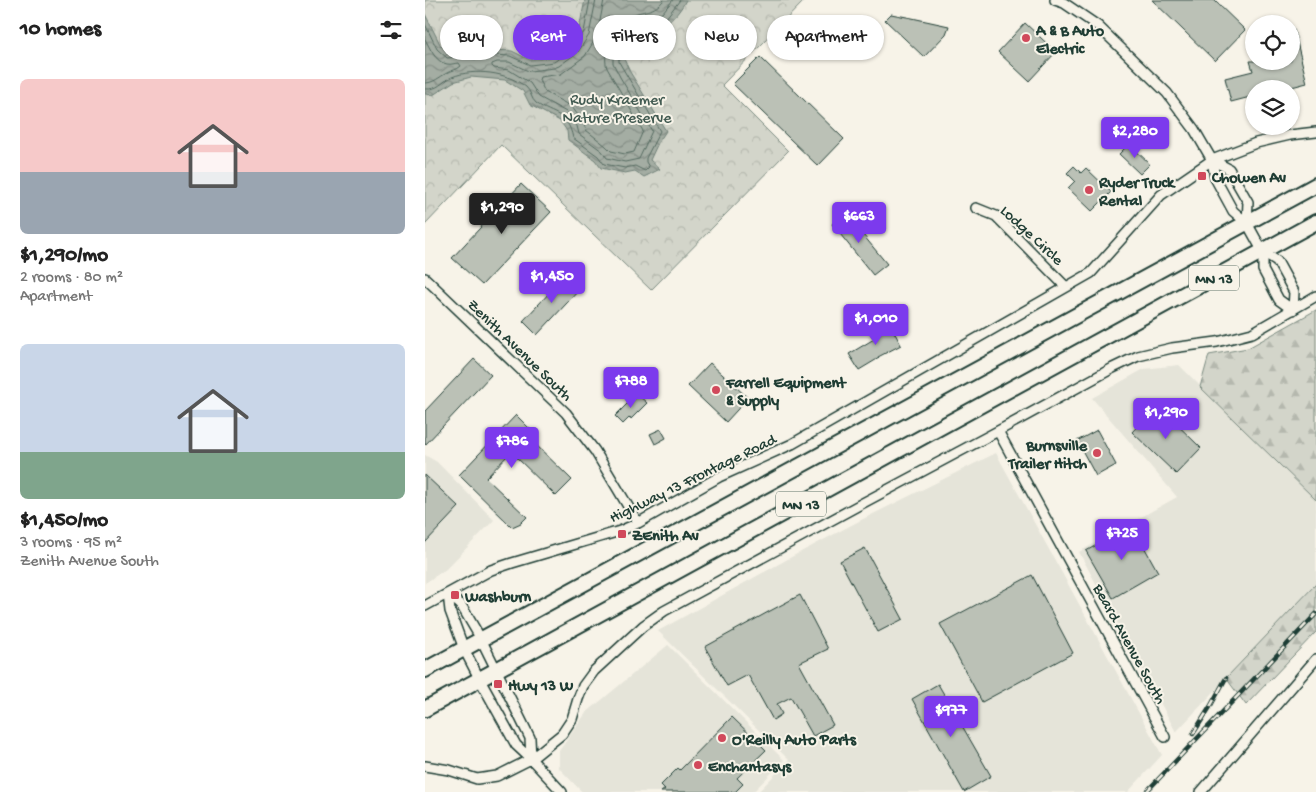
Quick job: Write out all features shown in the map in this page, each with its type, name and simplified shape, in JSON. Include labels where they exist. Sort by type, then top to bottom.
[{"type":"highway","name":"MN 13","points":[[425,670],[1316,185]]},
{"type":"highway","name":"MN 13","points":[[425,709],[1316,222]]},
{"type":"street","points":[[1061,1],[1099,26],[1167,93],[1194,129],[1212,160],[1215,178],[1233,211],[1247,223],[1263,252],[1263,270],[1279,300],[1293,310]]},
{"type":"street","name":"Highway 13 Frontage Road","points":[[425,606],[498,568],[620,531],[638,523],[719,477],[793,444],[1091,273],[1161,195],[1212,160],[1256,143],[1290,135],[1316,132]]},
{"type":"street","points":[[1212,160],[1229,169],[1243,194],[1247,202],[1247,223]]},
{"type":"street","name":"Lodge Circle","points":[[976,208],[995,216],[1066,287]]},
{"type":"street","points":[[1263,252],[1277,260],[1294,292],[1293,310]]},
{"type":"street","name":"Zenith Avenue South","points":[[425,278],[566,413],[595,451],[638,523]]},
{"type":"street","points":[[425,766],[449,770],[477,779],[497,776],[531,759],[562,734],[572,719],[583,686],[594,671],[643,626],[664,611],[1073,389],[1138,356],[1172,348],[1217,342],[1252,332],[1316,296]]},
{"type":"street","name":"Beard Avenue South","points":[[998,431],[1165,737]]},
{"type":"street","points":[[448,594],[461,605],[481,639],[530,738],[531,759]]},
{"type":"street","points":[[448,594],[449,611],[465,649],[516,745],[562,792]]},
{"type":"street","points":[[1201,792],[1316,659]]},
{"type":"shaded area","points":[[1179,365],[1316,500],[1316,584],[1176,732],[1079,552],[1177,497],[1092,398],[1144,369]]},
{"type":"shaded area","points":[[996,453],[1162,755],[1128,792],[758,792],[789,760],[658,631],[861,520]]},
{"type":"shaded area","points":[[425,455],[437,462],[494,520],[446,569],[425,583]]},
{"type":"shaded area","points":[[668,645],[784,760],[753,792],[582,792],[559,768],[559,751],[586,713]]},
{"type":"green space","name":"Rudy Kraemer Nature Preserve","points":[[425,0],[805,0],[790,15],[767,15],[767,39],[757,49],[757,15],[686,15],[686,60],[746,60],[722,85],[788,151],[651,290],[501,145],[425,225]]},
{"type":"green space","points":[[1316,310],[1316,500],[1200,387],[1209,355],[1248,348]]},
{"type":"green space","points":[[1316,584],[1316,632],[1246,705],[1226,678]]},
{"type":"water","points":[[585,0],[686,0],[676,15],[593,15],[593,60],[624,60],[666,131],[650,160],[660,169],[644,177],[635,171],[625,173],[601,168],[595,160],[568,140],[567,131],[560,121],[530,105],[523,91],[505,80],[471,77],[453,82],[433,95],[425,94],[425,14],[440,44],[440,60],[503,60],[503,50],[513,52],[513,60],[583,60],[582,15]]},
{"type":"building","points":[[1152,0],[1214,0],[1245,30],[1215,61]]},
{"type":"building","points":[[891,14],[949,26],[946,34],[924,57],[885,20]]},
{"type":"building","name":"A & B Auto Electric","points":[[1025,23],[1056,52],[1029,81],[998,52]]},
{"type":"building","points":[[1300,54],[1307,83],[1300,85],[1300,80],[1245,80],[1245,98],[1231,102],[1225,78],[1253,71],[1300,70]]},
{"type":"building","points":[[760,57],[844,139],[818,166],[733,84]]},
{"type":"building","points":[[1129,144],[1150,164],[1140,174],[1119,154]]},
{"type":"building","name":"Ryder Truck Rental","points":[[1074,166],[1081,173],[1086,168],[1111,192],[1092,211],[1068,188],[1075,181],[1067,173]]},
{"type":"building","points":[[521,184],[551,212],[482,285],[452,258]]},
{"type":"building","points":[[845,213],[887,264],[873,275],[832,224]]},
{"type":"building","points":[[567,274],[581,288],[537,335],[523,321]]},
{"type":"building","points":[[889,322],[901,345],[859,370],[849,354],[874,339],[870,332]]},
{"type":"building","points":[[474,359],[491,375],[425,445],[425,411]]},
{"type":"building","name":"Farrell Equipment & Supply","points":[[710,363],[748,398],[726,422],[688,386]]},
{"type":"building","points":[[637,394],[647,403],[631,419],[630,417],[623,424],[615,416]]},
{"type":"building","points":[[1157,405],[1201,448],[1176,474],[1132,432]]},
{"type":"building","points":[[516,415],[532,431],[527,436],[572,480],[556,496],[511,452],[486,478],[527,517],[521,523],[512,527],[459,475]]},
{"type":"building","points":[[661,429],[666,438],[655,444],[650,434]]},
{"type":"building","name":"Burnsville Trailer Hitch","points":[[1097,430],[1116,465],[1096,476],[1077,441]]},
{"type":"building","points":[[425,475],[459,507],[425,543]]},
{"type":"building","points":[[1132,525],[1158,572],[1113,598],[1086,551]]},
{"type":"building","points":[[865,548],[903,619],[878,632],[840,561]]},
{"type":"building","points":[[1032,575],[1073,653],[982,702],[940,624]]},
{"type":"building","points":[[800,595],[828,649],[799,663],[833,725],[813,736],[791,697],[777,704],[782,714],[773,720],[748,675],[727,686],[705,647]]},
{"type":"building","points":[[938,684],[991,776],[964,792],[912,699]]},
{"type":"building","points":[[732,717],[766,750],[737,778],[743,784],[735,792],[661,792],[665,789],[661,785],[678,768],[680,770]]},
{"type":"railway","points":[[1146,792],[1316,614]]},
{"type":"railway","points":[[1193,734],[1226,678]]},
{"type":"place","name":"A & B Auto Electric","points":[[1026,38]]},
{"type":"place","name":"Chowen Av","points":[[1202,176]]},
{"type":"place","name":"Ryder Truck Rental","points":[[1089,190]]},
{"type":"place","name":"Farrell Equipment & Supply","points":[[716,390]]},
{"type":"place","name":"Burnsville Trailer Hitch","points":[[1097,453]]},
{"type":"place","name":"ZEnith Av","points":[[622,534]]},
{"type":"place","name":"Washburn","points":[[455,595]]},
{"type":"place","name":"Hwy 13 W","points":[[498,684]]},
{"type":"place","name":"O'Reilly Auto Parts","points":[[722,738]]},
{"type":"place","name":"Enchantasys","points":[[698,765]]}]
